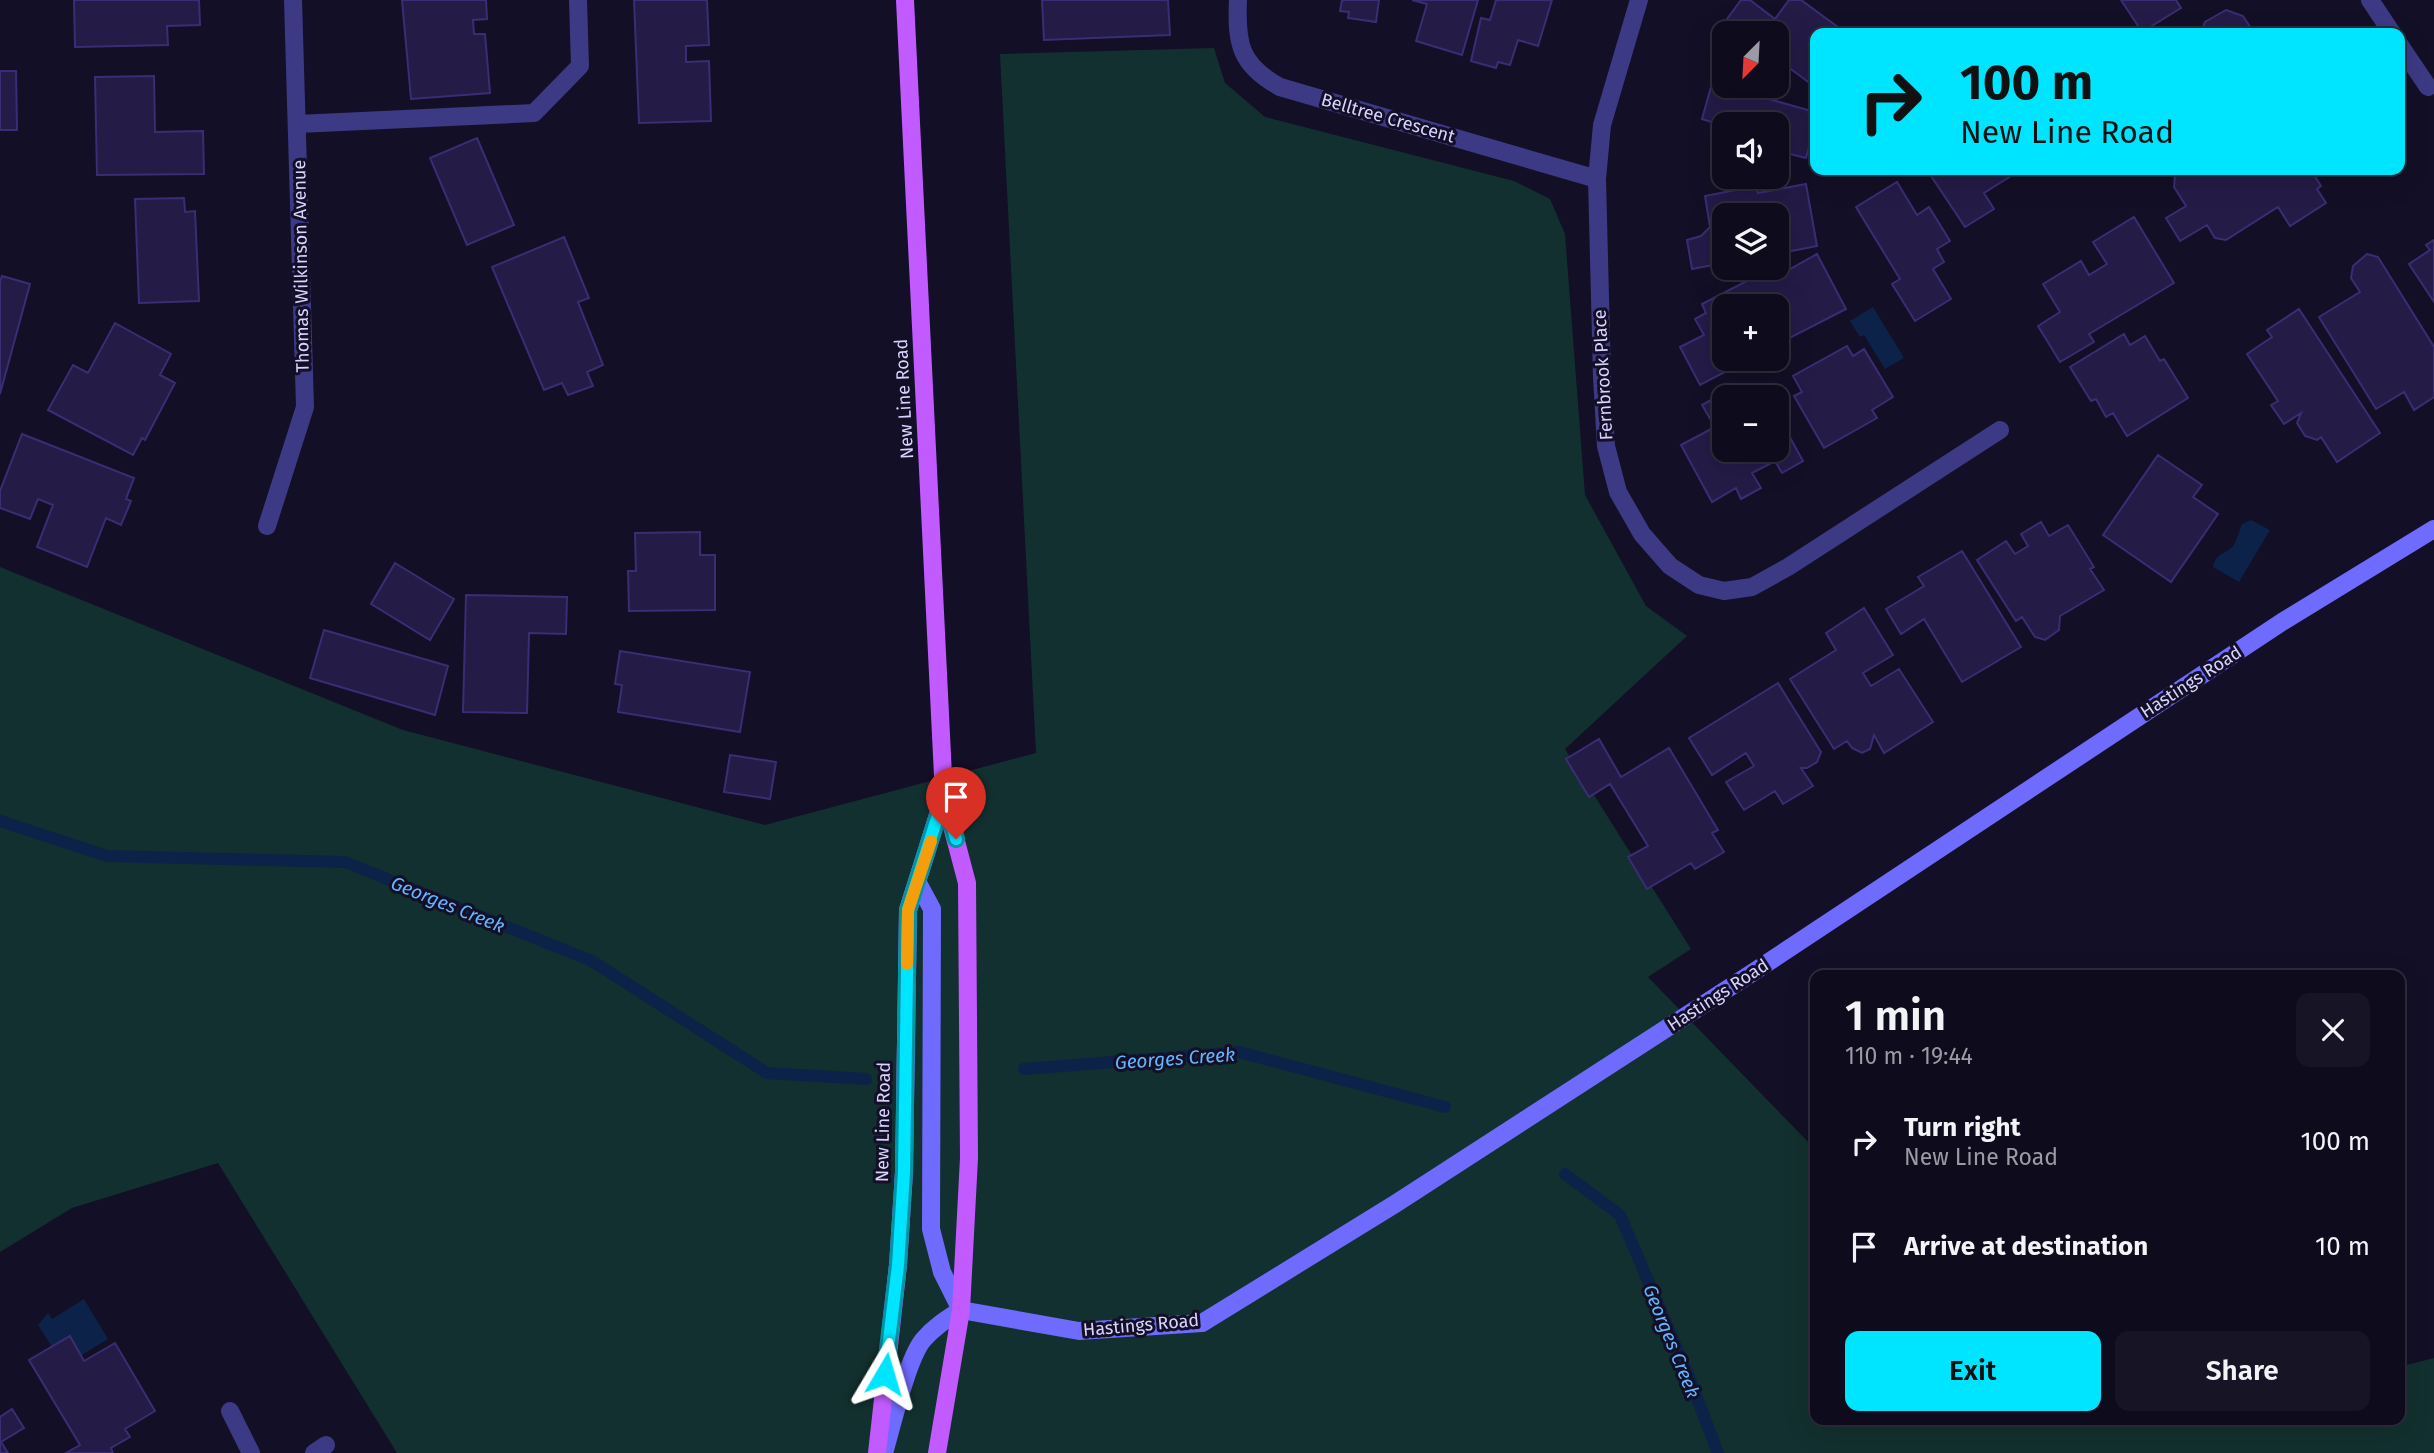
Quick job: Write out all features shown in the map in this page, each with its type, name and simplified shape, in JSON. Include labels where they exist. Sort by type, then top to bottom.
[{"type":"main road","name":"New Line Road","points":[[905,0],[944,796],[967,883],[969,1158],[961,1310],[937,1453]]},
{"type":"main road","name":"Hastings Road","points":[[961,1310],[1079,1331],[1202,1323],[1407,1196],[1752,973],[2282,622],[2434,529]]},
{"type":"main road","name":"New Line Road","points":[[877,1453],[898,1265],[904,1172],[908,910],[944,796]]},
{"type":"main road","points":[[884,1453],[912,1362],[922,1342],[938,1325],[961,1310],[942,1272],[931,1229],[932,909],[918,883]]},
{"type":"street","name":"Thomas Wilkinson Avenue","points":[[267,526],[305,407],[293,0]]},
{"type":"street","points":[[298,124],[534,113],[580,66],[578,0]]},
{"type":"street","name":"Belltree Crescent","points":[[1238,0],[1240,42],[1247,61],[1260,76],[1280,87],[1597,179]]},
{"type":"street","name":"Fernbrook Place","points":[[1639,0],[1602,125],[1597,179],[1606,446],[1618,492],[1642,534],[1670,566],[1699,585],[1724,591],[1752,587],[1788,567],[2000,430]]},
{"type":"street","points":[[2370,0],[2389,28]]},
{"type":"street","points":[[2405,53],[2428,87]]},
{"type":"street","points":[[230,1411],[251,1453]]},
{"type":"green space","points":[[1214,48],[1225,83],[1265,117],[1514,181],[1550,199],[1565,234],[1585,495],[1646,606],[1687,636],[1565,749],[1691,949],[1648,977],[1810,1144],[1810,1425],[2405,1425],[2405,1365],[2434,1358],[2434,1453],[397,1453],[218,1163],[72,1208],[0,1252],[0,567],[403,730],[765,825],[1036,753],[1000,54]]},
{"type":"water","points":[[1873,307],[1904,358],[1885,369],[1864,335],[1860,337],[1850,321]]},
{"type":"water","points":[[2251,520],[2270,530],[2239,582],[2213,567],[2218,557],[2233,546],[2242,524]]},
{"type":"water","points":[[84,1299],[108,1339],[64,1366],[38,1325],[48,1313],[52,1319]]},
{"type":"building","points":[[74,0],[199,0],[200,25],[167,26],[168,45],[75,47]]},
{"type":"building","points":[[402,0],[486,0],[487,19],[473,20],[474,34],[485,34],[490,93],[411,99]]},
{"type":"building","points":[[634,0],[707,0],[709,45],[686,46],[686,62],[709,61],[711,121],[639,123]]},
{"type":"building","points":[[1042,0],[1168,0],[1170,35],[1044,40]]},
{"type":"building","points":[[1342,0],[1379,0],[1376,22],[1348,18],[1349,12],[1340,11]]},
{"type":"building","points":[[1412,0],[1478,0],[1462,55],[1416,41],[1427,4]]},
{"type":"building","points":[[1496,0],[1552,0],[1538,46],[1518,40],[1510,65],[1498,62],[1496,68],[1471,61],[1481,18],[1490,20]]},
{"type":"building","points":[[1741,0],[1750,0],[1775,19],[1789,0],[1801,0],[1839,28],[1810,28],[1810,83],[1789,68],[1789,21],[1725,21]]},
{"type":"building","points":[[2121,0],[2176,0],[2181,8],[2148,28],[2139,28]]},
{"type":"building","points":[[2226,10],[2243,16],[2251,28],[2203,28],[2205,22]]},
{"type":"building","points":[[0,71],[16,71],[17,130],[0,130]]},
{"type":"building","points":[[154,76],[155,132],[203,131],[204,174],[97,175],[95,77]]},
{"type":"building","points":[[1712,83],[1712,98],[1765,98],[1810,111],[1810,143],[1806,158],[1789,154],[1789,112],[1712,112],[1712,122],[1702,119]]},
{"type":"building","points":[[477,138],[514,225],[467,245],[430,158]]},
{"type":"building","points":[[1930,175],[2010,175],[1984,193],[1994,209],[1965,227]]},
{"type":"building","points":[[2314,175],[2321,186],[2317,189],[2326,203],[2290,226],[2278,207],[2226,240],[2215,238],[2207,225],[2180,241],[2166,218],[2186,206],[2174,187],[2175,176]]},
{"type":"building","points":[[1897,182],[1917,215],[1929,207],[1950,241],[1937,249],[1944,262],[1933,269],[1951,299],[1915,321],[1892,284],[1900,279],[1856,207]]},
{"type":"building","points":[[1806,184],[1817,246],[1789,251],[1789,203],[1712,203],[1712,265],[1692,269],[1687,240],[1701,236],[1710,227],[1705,196],[1741,189],[1757,189],[1758,193]]},
{"type":"building","points":[[184,198],[185,212],[195,211],[199,301],[139,303],[135,199]]},
{"type":"building","points":[[2134,217],[2174,283],[2089,334],[2094,342],[2060,362],[2038,326],[2060,312],[2043,284],[2081,261],[2089,275],[2107,264],[2093,242]]},
{"type":"building","points":[[564,237],[589,298],[578,302],[603,365],[587,372],[593,386],[568,395],[562,383],[544,390],[492,267]]},
{"type":"building","points":[[2434,240],[2434,302],[2409,264],[2430,250],[2426,245]]},
{"type":"building","points":[[1817,254],[1846,309],[1789,338],[1789,294],[1721,294],[1749,280],[1789,280],[1789,270]]},
{"type":"building","points":[[2367,254],[2378,257],[2434,347],[2434,397],[2414,410],[2404,392],[2376,409],[2319,317],[2360,292],[2351,278],[2353,266]]},
{"type":"building","points":[[2,276],[30,284],[0,394],[0,282]]},
{"type":"building","points":[[1712,299],[1712,371],[1727,371],[1700,385],[1680,347],[1704,335],[1695,319],[1706,313],[1702,304]]},
{"type":"building","points":[[2299,309],[2380,433],[2337,462],[2321,437],[2317,440],[2305,436],[2297,423],[2301,413],[2284,424],[2271,405],[2278,401],[2247,354],[2272,337],[2267,330]]},
{"type":"building","points":[[115,323],[171,354],[160,375],[175,383],[145,440],[142,438],[133,455],[48,410],[73,365],[88,373]]},
{"type":"building","points":[[2124,334],[2130,345],[2145,336],[2160,361],[2164,359],[2188,398],[2127,436],[2113,413],[2106,417],[2096,399],[2091,401],[2070,367]]},
{"type":"building","points":[[1847,346],[1853,356],[1864,349],[1893,397],[1872,410],[1877,418],[1824,448],[1794,396],[1802,392],[1793,376]]},
{"type":"building","points":[[1712,400],[1712,422],[1702,405]]},
{"type":"building","points":[[1712,429],[1712,462],[1773,462],[1752,473],[1761,488],[1741,499],[1736,488],[1712,502],[1681,445]]},
{"type":"building","points":[[22,434],[134,478],[126,499],[131,501],[121,525],[106,518],[87,567],[37,547],[53,505],[38,499],[30,519],[0,508],[0,491]]},
{"type":"building","points":[[1789,435],[1803,461],[1782,473],[1776,462],[1789,462]]},
{"type":"building","points":[[2158,455],[2202,485],[2193,497],[2218,514],[2171,582],[2103,535]]},
{"type":"building","points":[[2041,522],[2049,536],[2068,525],[2094,567],[2090,569],[2104,590],[2060,616],[2059,630],[2045,640],[2035,637],[2022,617],[2016,621],[1977,560],[2006,541],[2015,554],[2028,546],[2021,534]]},
{"type":"building","points":[[700,532],[700,555],[715,555],[715,610],[629,611],[628,571],[636,571],[635,533]]},
{"type":"building","points":[[1962,551],[2021,647],[1962,682],[1924,619],[1901,634],[1886,609],[1924,586],[1918,577]]},
{"type":"building","points":[[395,563],[454,599],[430,640],[371,604]]},
{"type":"building","points":[[466,595],[567,597],[566,634],[529,633],[527,713],[463,712]]},
{"type":"building","points":[[1864,608],[1893,655],[1863,673],[1871,686],[1899,669],[1933,722],[1884,753],[1874,735],[1870,749],[1862,753],[1852,748],[1847,741],[1834,749],[1790,679],[1836,650],[1826,633]]},
{"type":"building","points":[[324,630],[448,666],[435,715],[310,678]]},
{"type":"building","points":[[620,651],[750,672],[740,732],[618,712],[622,685],[615,684]]},
{"type":"building","points":[[1778,683],[1821,752],[1817,762],[1807,768],[1801,768],[1813,786],[1783,804],[1775,791],[1744,810],[1726,782],[1754,766],[1746,753],[1712,775],[1689,738]]},
{"type":"building","points":[[1599,739],[1621,777],[1669,748],[1718,830],[1712,833],[1724,852],[1695,869],[1691,863],[1647,889],[1628,857],[1648,846],[1610,784],[1589,797],[1566,759]]},
{"type":"building","points":[[730,755],[776,762],[770,799],[724,792]]},
{"type":"building","points":[[70,1336],[84,1361],[115,1343],[155,1411],[125,1429],[130,1437],[111,1448],[113,1453],[66,1453],[80,1445],[29,1360]]},
{"type":"building","points":[[12,1409],[24,1428],[1,1442],[8,1453],[0,1453],[0,1417]]},
{"type":"waterway","name":"Georges Creek","points":[[0,821],[107,856],[345,862],[592,961],[767,1073],[866,1079]]},
{"type":"waterway","name":"Georges Creek","points":[[1024,1069],[1239,1052],[1445,1107]]},
{"type":"waterway","name":"Georges Creek","points":[[1565,1174],[1620,1215],[1687,1372],[1718,1453]]},
{"type":"slow traffic","points":[[907,964],[908,910],[931,841]]},
{"type":"route","points":[[885,1374],[898,1265],[904,1172],[908,910],[944,796],[956,839]]}]
